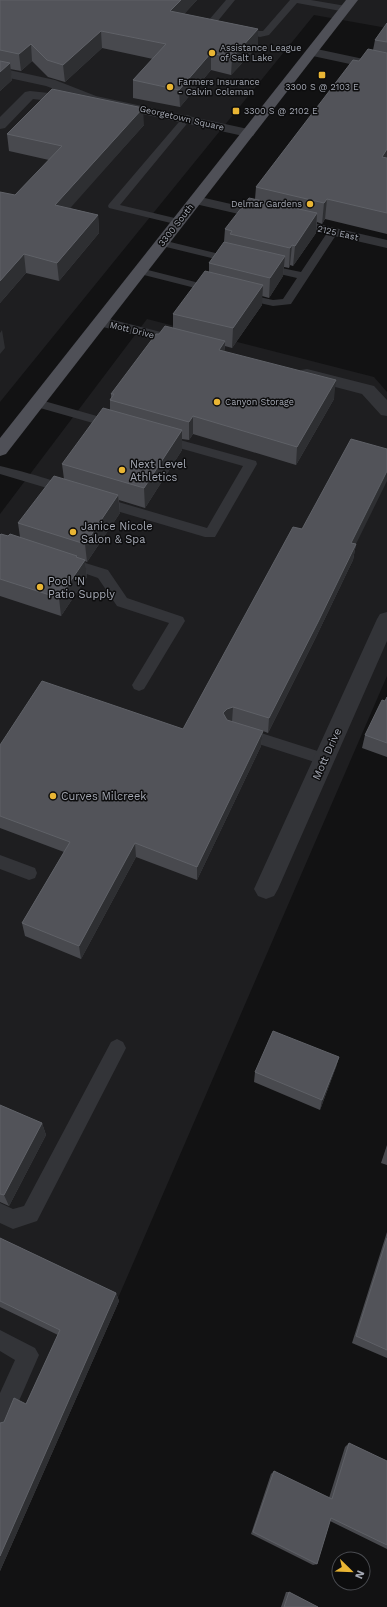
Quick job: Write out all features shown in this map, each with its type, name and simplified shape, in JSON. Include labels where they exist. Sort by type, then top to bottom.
[{"type":"main road","name":"3300 South","points":[[0,450],[349,4]]},
{"type":"street","points":[[312,52],[387,68]]},
{"type":"street","name":"Georgetown Square","points":[[0,72],[50,83],[92,98],[248,133]]},
{"type":"street","name":"Georgetown Square","points":[[0,125],[30,96],[65,99],[92,98]]},
{"type":"street","name":"2125 East","points":[[196,200],[387,244]]},
{"type":"street","name":"Mott Drive","points":[[101,322],[196,346]]},
{"type":"street","points":[[289,369],[368,390],[387,411]]},
{"type":"street","name":"Mott Drive","points":[[266,888],[387,619]]},
{"type":"lane","points":[[231,0],[212,20],[213,24],[260,34],[270,30],[296,0],[349,4]]},
{"type":"lane","points":[[179,222],[113,206],[186,118]]},
{"type":"lane","points":[[140,271],[273,303],[287,302],[333,232]]},
{"type":"lane","points":[[162,243],[304,276]]},
{"type":"lane","points":[[37,403],[124,428]]},
{"type":"lane","points":[[0,470],[82,497],[210,534],[251,464],[147,435]]},
{"type":"lane","points":[[52,558],[103,574],[122,602],[178,621],[139,685]]},
{"type":"lane","points":[[232,729],[324,759]]},
{"type":"lane","points":[[0,862],[29,873]]},
{"type":"lane","points":[[0,1213],[13,1219],[30,1214],[117,1048]]},
{"type":"lane","points":[[0,1340],[28,1355],[0,1418]]},
{"type":"shaded area","points":[[0,0],[387,0],[387,28],[314,15],[0,402]]},
{"type":"shaded area","points":[[147,319],[374,377],[387,392],[387,676],[0,1571],[0,514]]},
{"type":"building","points":[[0,0],[181,0],[170,11],[258,29],[232,58],[211,53],[179,90],[133,80],[166,44],[101,31],[63,65],[47,60],[31,44],[19,54],[0,50]]},
{"type":"building","points":[[387,23],[387,42],[375,40]]},
{"type":"building","points":[[368,49],[387,53],[387,149],[382,157],[387,158],[387,213],[327,199],[324,203],[256,187],[353,60],[359,61]]},
{"type":"building","points":[[0,61],[10,63],[0,72]]},
{"type":"building","points":[[52,89],[143,108],[55,205],[98,215],[57,263],[24,254],[0,281],[0,192],[15,195],[62,146],[7,134]]},
{"type":"building","points":[[249,198],[317,213],[295,246],[292,245],[290,248],[230,234],[232,231],[225,229]]},
{"type":"building","points":[[224,242],[285,256],[270,278],[209,263]]},
{"type":"building","points":[[205,271],[263,285],[233,328],[173,314]]},
{"type":"building","points":[[165,326],[225,341],[219,350],[336,380],[297,447],[193,416],[189,422],[110,400],[114,394],[111,394],[156,334],[159,334]]},
{"type":"building","points":[[103,408],[182,430],[144,488],[62,464]]},
{"type":"building","points":[[351,439],[387,449],[387,471],[351,543],[356,544],[269,718],[233,707],[227,709],[223,713],[227,720],[263,731],[197,867],[135,843],[79,946],[22,923],[70,842],[0,816],[0,745],[42,681],[183,729],[293,527],[302,529]]},
{"type":"building","points":[[54,476],[118,495],[85,544],[18,523]]},
{"type":"building","points":[[1,534],[8,536],[10,534],[85,560],[59,598],[0,579]]},
{"type":"building","points":[[387,697],[387,743],[365,735],[382,700],[385,701]]},
{"type":"building","points":[[273,1031],[339,1057],[322,1100],[255,1072]]},
{"type":"building","points":[[0,1105],[42,1123],[4,1195],[0,1194]]},
{"type":"building","points":[[0,1238],[116,1293],[0,1556],[0,1423],[4,1422],[14,1398],[26,1404],[60,1330],[0,1301]]},
{"type":"building","points":[[387,1238],[387,1350],[356,1336]]},
{"type":"building","points":[[349,1443],[387,1461],[387,1545],[331,1518],[317,1564],[253,1532],[274,1471],[332,1499]]},
{"type":"building","points":[[289,1592],[318,1607],[284,1607]]},
{"type":"place","name":"Assistance League of Salt Lake","points":[[212,53]]},
{"type":"place","name":"3300 S @ 2103 E","points":[[322,75]]},
{"type":"place","name":"Farmers Insurance - Calvin Coleman","points":[[170,87]]},
{"type":"place","name":"3300 S @ 2102 E","points":[[236,111]]},
{"type":"place","name":"Delmar Gardens","points":[[310,204]]},
{"type":"place","name":"Canyon Storage","points":[[217,402]]},
{"type":"place","name":"Next Level Athletics","points":[[122,470]]},
{"type":"place","name":"Janice Nicole Salon & Spa","points":[[73,532]]},
{"type":"place","name":"Pool 'N Patio Supply","points":[[40,587]]},
{"type":"place","name":"Curves Milcreek","points":[[53,796]]}]
